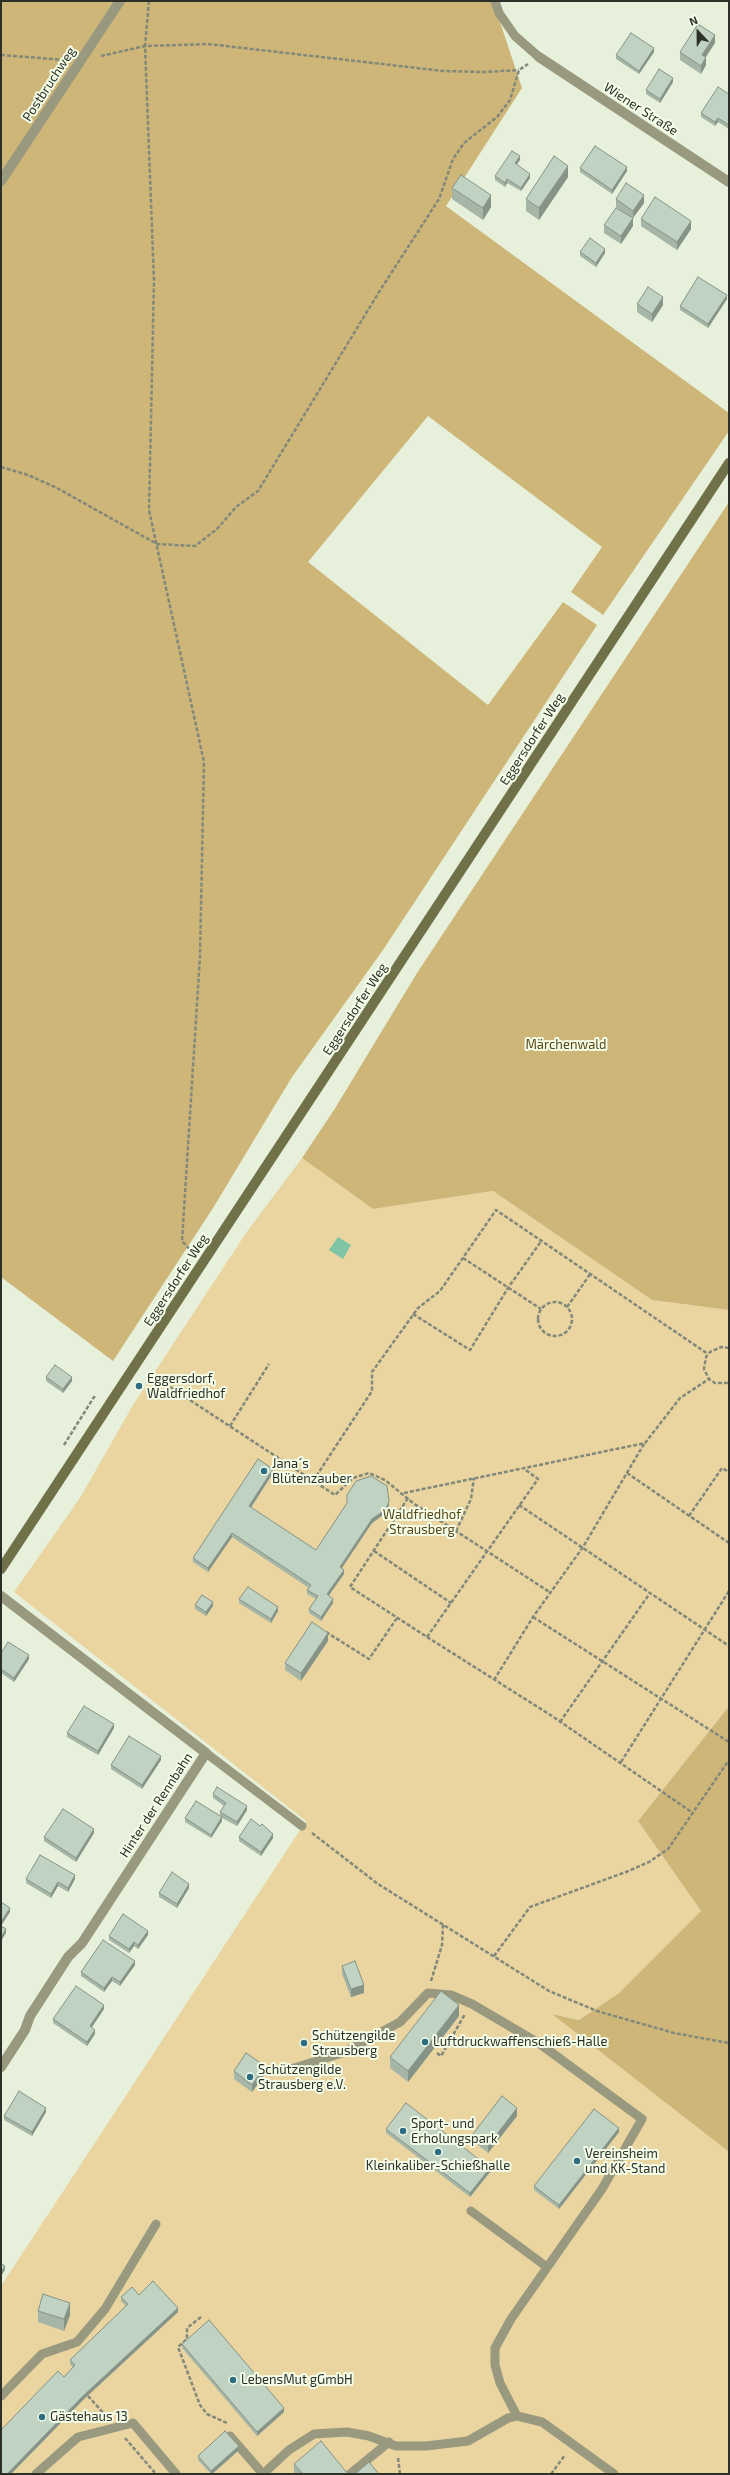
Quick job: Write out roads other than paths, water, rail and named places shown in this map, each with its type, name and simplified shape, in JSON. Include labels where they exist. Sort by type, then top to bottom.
[{"type":"main road","name":"Eggersdorfer Weg","points":[[1,1569],[729,463]]},
{"type":"street","name":"Postbruchweg","points":[[1,181],[120,1]]},
{"type":"street","name":"Wiener Straße","points":[[539,57],[729,182]]},
{"type":"street","name":"Hinter der Rennbahn","points":[[1,1596],[206,1753],[82,1943],[64,1963],[30,2016],[26,2030],[1,2067]]},
{"type":"lane","points":[[495,1],[499,13],[515,36],[539,57]]},
{"type":"lane","points":[[206,1753],[302,1826]]},
{"type":"lane","points":[[286,2071],[346,2052],[400,2022],[428,1993],[451,1994],[469,2002],[540,2044],[642,2119],[602,2189],[511,2319],[495,2348],[495,2365],[500,2383],[517,2416]]},
{"type":"lane","points":[[471,2211],[547,2267]]},
{"type":"lane","points":[[1,2396],[42,2354],[77,2342],[105,2309],[156,2224]]},
{"type":"lane","points":[[231,2432],[263,2474],[288,2450],[314,2434],[346,2432],[389,2442],[396,2446],[426,2446],[468,2441],[508,2418],[517,2416],[542,2422],[614,2474]]},
{"type":"lane","points":[[36,2474],[78,2437],[133,2423],[176,2474]]},
{"type":"lane","points":[[350,2474],[389,2442]]},
{"type":"place","name":"Eggersdorf, Waldfriedhof","points":[[139,1386]]},
{"type":"place","name":"Jana´s Blütenzauber","points":[[264,1471]]},
{"type":"place","name":"Luftdruckwaffenschieß-Halle","points":[[425,2042]]},
{"type":"place","name":"Schützengilde Strausberg","points":[[304,2043]]},
{"type":"place","name":"Schützengilde Strausberg e.V.","points":[[250,2077]]},
{"type":"place","name":"Sport- und Erholungspark","points":[[403,2131]]},
{"type":"place","name":"Kleinkaliber-Schießhalle","points":[[438,2152]]},
{"type":"place","name":"Vereinsheim und KK-Stand","points":[[577,2161]]},
{"type":"place","name":"LebensMut gGmbH","points":[[233,2380]]},
{"type":"place","name":"Gästehaus 13","points":[[42,2417]]},
{"type":"park label","name":"Märchenwald","points":[[566,1045]]},
{"type":"park label","name":"Waldfriedhof Strausberg","points":[[422,1522]]}]
